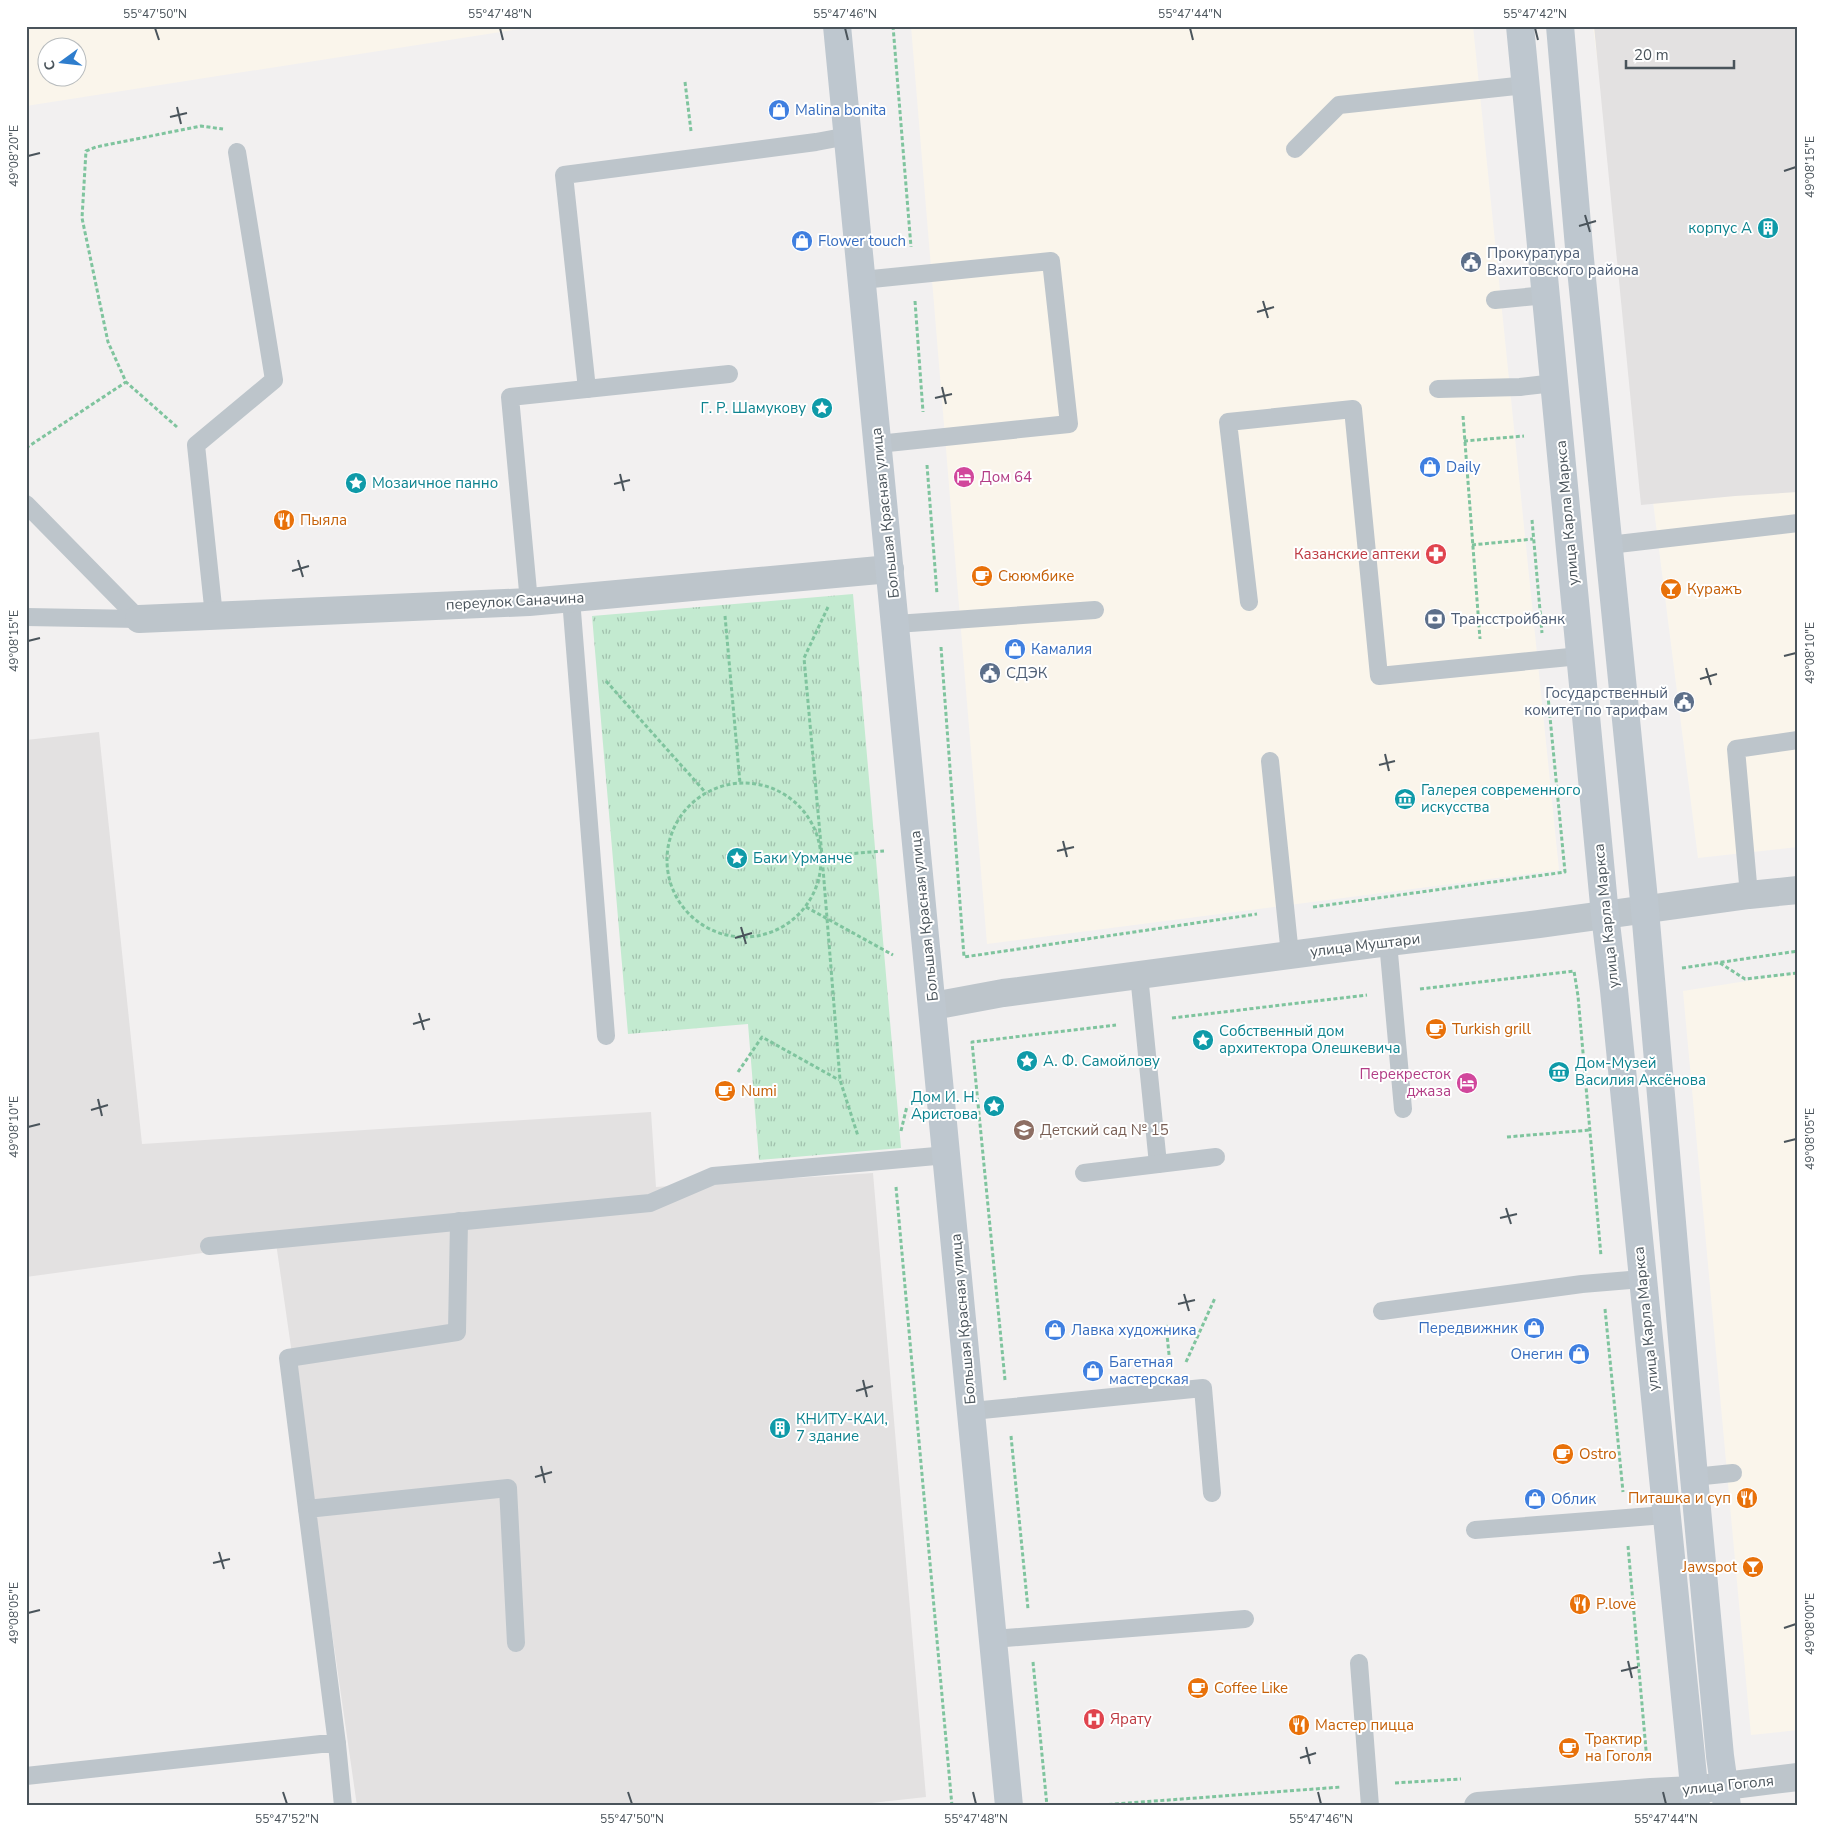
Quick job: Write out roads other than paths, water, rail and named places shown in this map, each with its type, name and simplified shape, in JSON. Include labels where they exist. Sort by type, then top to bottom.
[{"type":"main road","name":"Большая Красная улица","points":[[837,26],[1009,1806]]},
{"type":"main road","name":"улица Карла Маркса","points":[[1520,26],[1605,915],[1694,1798]]},
{"type":"main road","points":[[1560,26],[1580,259],[1644,910],[1694,1477],[1726,1796]]},
{"type":"street","name":"переулок Саначина","points":[[139,619],[529,602],[890,569]]},
{"type":"street","name":"улица Муштари","points":[[933,1006],[1003,993],[1798,890]]},
{"type":"street","name":"улица Гоголя","points":[[1478,1806],[1651,1792],[1694,1798],[1726,1796],[1798,1777]]},
{"type":"lane","points":[[1295,149],[1339,105],[1526,85]]},
{"type":"lane","points":[[588,389],[564,176],[848,136]]},
{"type":"lane","points":[[214,616],[196,444],[274,380],[237,152]]},
{"type":"lane","points":[[862,280],[1051,262],[1069,424],[878,444]]},
{"type":"lane","points":[[1495,300],[1546,295]]},
{"type":"lane","points":[[529,602],[510,397],[729,374]]},
{"type":"lane","points":[[1438,389],[1520,387],[1554,383]]},
{"type":"lane","points":[[1249,602],[1228,422],[1353,409],[1372,677],[1580,656]]},
{"type":"lane","points":[[26,504],[139,619]]},
{"type":"lane","points":[[1609,545],[1798,523]]},
{"type":"lane","points":[[570,599],[606,1036]]},
{"type":"lane","points":[[896,624],[1095,610]]},
{"type":"lane","points":[[26,617],[139,619]]},
{"type":"lane","points":[[1749,895],[1736,749],[1798,740]]},
{"type":"lane","points":[[1270,761],[1290,955]]},
{"type":"lane","points":[[1388,942],[1403,1109]]},
{"type":"lane","points":[[1139,976],[1158,1164]]},
{"type":"lane","points":[[209,1246],[650,1203],[713,1176],[947,1155]]},
{"type":"lane","points":[[1084,1173],[1216,1157]]},
{"type":"lane","points":[[343,1806],[338,1744],[288,1358],[457,1332],[459,1221]]},
{"type":"lane","points":[[1382,1311],[1603,1282],[1642,1279]]},
{"type":"lane","points":[[972,1411],[1204,1388],[1212,1493]]},
{"type":"lane","points":[[1694,1477],[1733,1473]]},
{"type":"lane","points":[[307,1509],[508,1488],[516,1643]]},
{"type":"lane","points":[[1476,1530],[1665,1515]]},
{"type":"lane","points":[[993,1639],[1245,1618]]},
{"type":"lane","points":[[1359,1663],[1370,1806]]},
{"type":"lane","points":[[26,1776],[321,1744],[338,1744]]},
{"type":"place","name":"Malina bonita","points":[[779,110]]},
{"type":"place","name":"корпус А","points":[[1768,228]]},
{"type":"place","name":"Flower touch","points":[[802,241]]},
{"type":"place","name":"Прокуратура Вахитовского района","points":[[1471,262]]},
{"type":"place","name":"Г. Р. Шамукову","points":[[822,408]]},
{"type":"place","name":"Daily","points":[[1430,467]]},
{"type":"place","name":"Дом 64","points":[[964,477]]},
{"type":"place","name":"Мозаичное панно","points":[[356,483]]},
{"type":"place","name":"Пыяла","points":[[284,520]]},
{"type":"place","name":"Казанские аптеки","points":[[1436,554]]},
{"type":"place","name":"Сююмбике","points":[[982,576]]},
{"type":"place","name":"Куражъ","points":[[1671,589]]},
{"type":"place","name":"Трансстройбанк","points":[[1435,619]]},
{"type":"place","name":"Камалия","points":[[1015,649]]},
{"type":"place","name":"СДЭК","points":[[990,673]]},
{"type":"place","name":"Государственный комитет по тарифам","points":[[1684,702]]},
{"type":"place","name":"Галерея современного искусства","points":[[1405,799]]},
{"type":"place","name":"Баки Урманче","points":[[737,858]]},
{"type":"place","name":"Turkish grill","points":[[1436,1029]]},
{"type":"place","name":"Собственный дом архитектора Олешкевича","points":[[1203,1040]]},
{"type":"place","name":"А. Ф. Самойлову","points":[[1027,1061]]},
{"type":"place","name":"Дом-Музей Василия Аксёнова","points":[[1559,1072]]},
{"type":"place","name":"Перекресток джаза","points":[[1467,1083]]},
{"type":"place","name":"Numi","points":[[725,1091]]},
{"type":"place","name":"Дом И. Н. Аристова","points":[[994,1106]]},
{"type":"place","name":"Детский сад № 15","points":[[1024,1130]]},
{"type":"place","name":"Передвижник","points":[[1534,1328]]},
{"type":"place","name":"Лавка художника","points":[[1055,1330]]},
{"type":"place","name":"Онегин","points":[[1579,1354]]},
{"type":"place","name":"Багетная мастерская","points":[[1093,1371]]},
{"type":"place","name":"КНИТУ-КАИ, 7 здание","points":[[780,1428]]},
{"type":"place","name":"Ostro","points":[[1563,1454]]},
{"type":"place","name":"Питашка и суп","points":[[1747,1498]]},
{"type":"place","name":"Облик","points":[[1535,1499]]},
{"type":"place","name":"Jawspot","points":[[1753,1567]]},
{"type":"place","name":"P.love","points":[[1580,1604]]},
{"type":"place","name":"Coffee Like","points":[[1198,1688]]},
{"type":"place","name":"Ярату","points":[[1094,1719]]},
{"type":"place","name":"Мастер пицца","points":[[1299,1725]]},
{"type":"place","name":"Трактир на Гоголя","points":[[1569,1748]]}]
